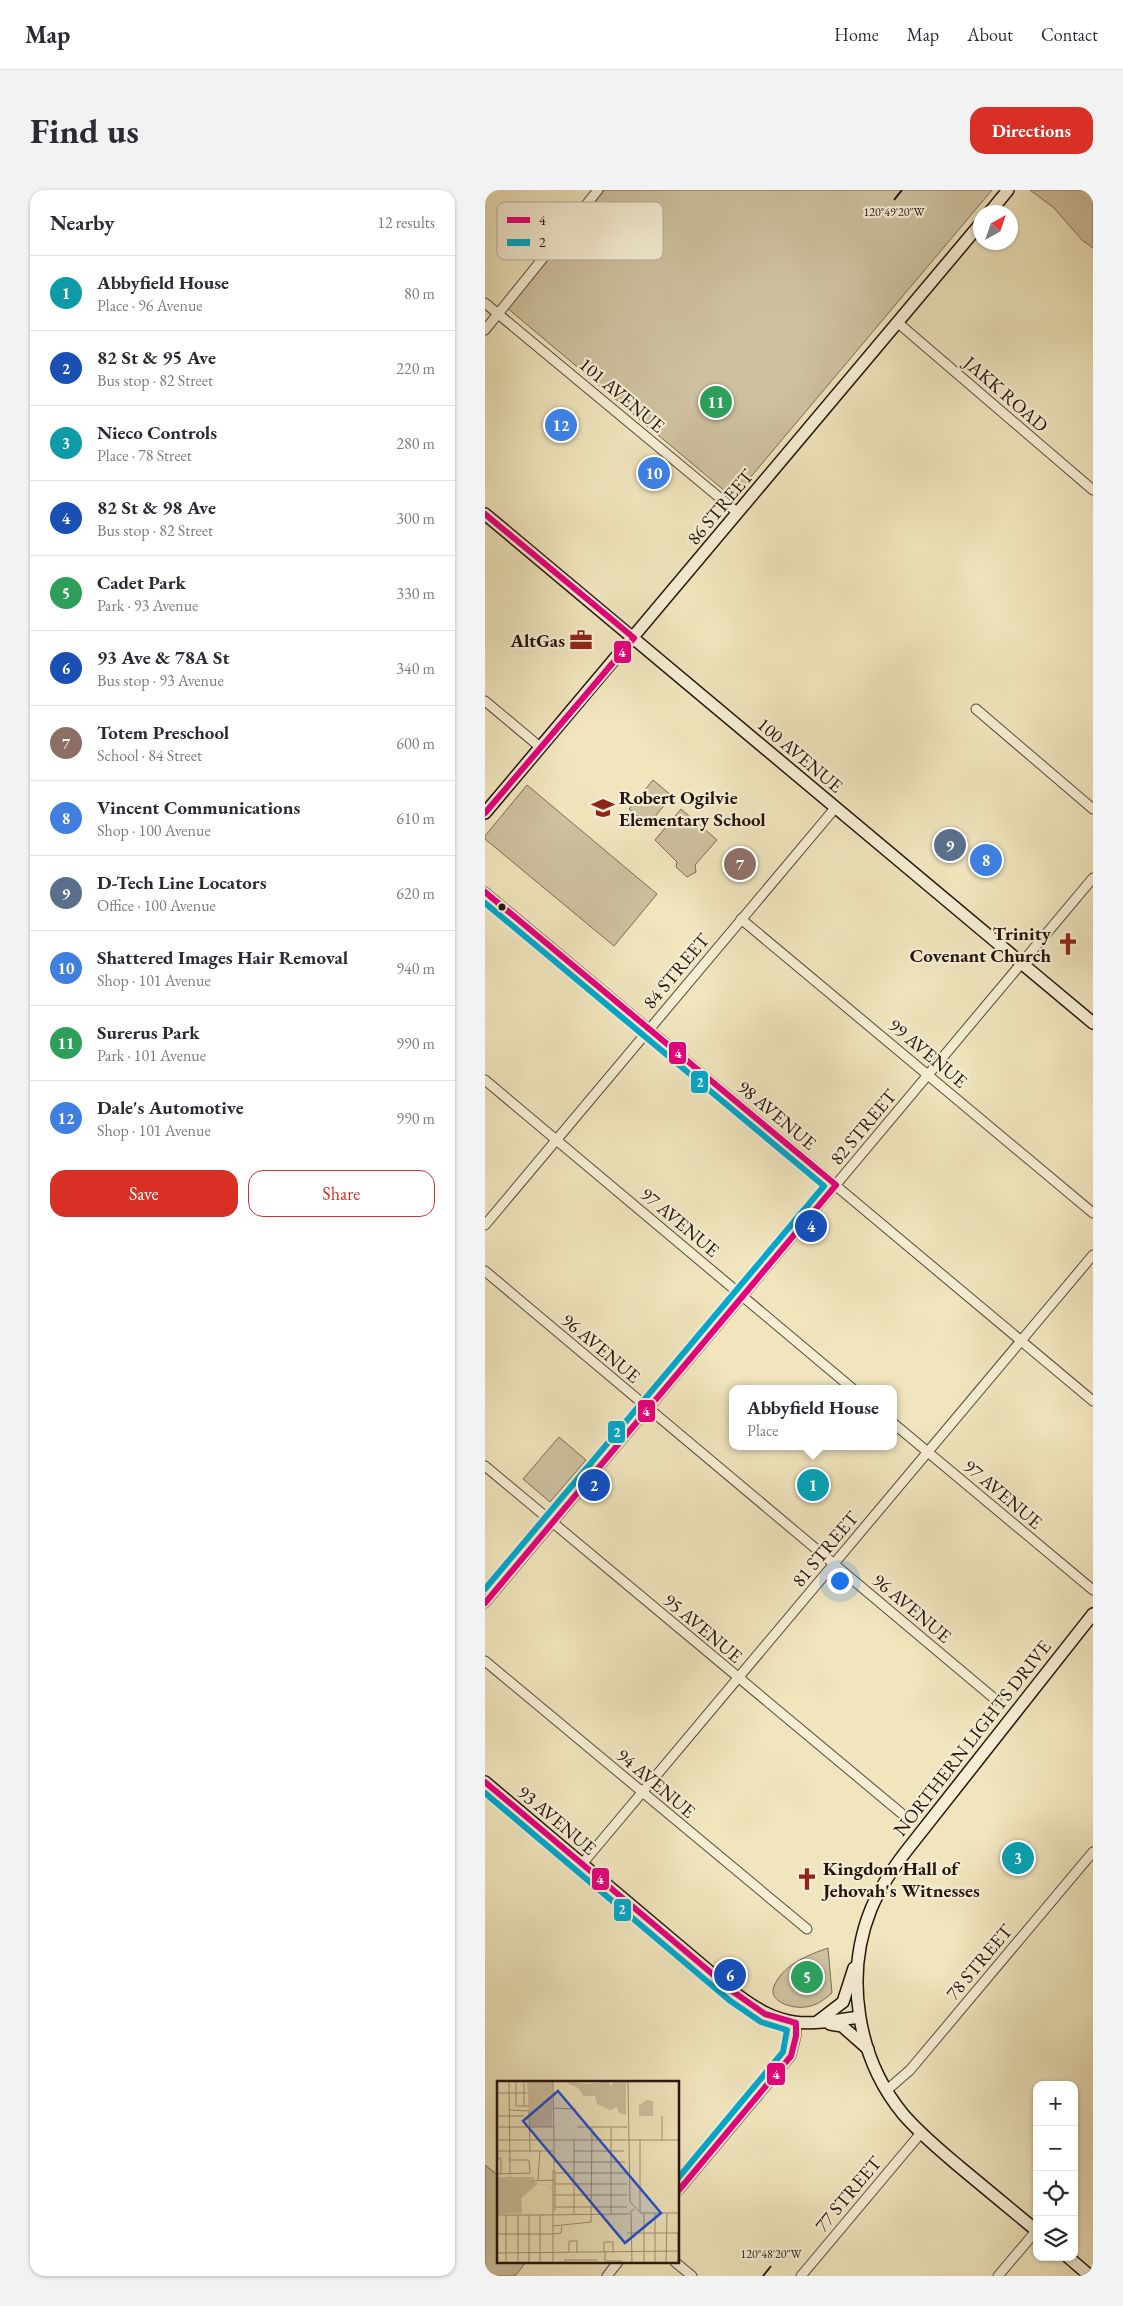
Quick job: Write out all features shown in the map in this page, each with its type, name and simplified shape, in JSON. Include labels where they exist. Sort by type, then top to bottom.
[{"type":"main road","points":[[995,205],[1009,190]]},
{"type":"main road","name":"86 STREET","points":[[485,813],[973,232]]},
{"type":"main road","name":"100 AVENUE","points":[[485,514],[1093,1023]]},
{"type":"main road","name":"NORTHERN LIGHTS DRIVE","points":[[1033,2228],[921,2133],[904,2115],[887,2090],[868,2049],[859,2017],[857,1988],[861,1945],[871,1909],[895,1866],[1093,1614]]},
{"type":"main road","name":"93 AVENUE","points":[[485,1782],[752,2006],[772,2017],[796,2023],[816,2023],[859,2017]]},
{"type":"main road","points":[[816,2023],[843,2002],[861,1945]]},
{"type":"main road","points":[[816,2023],[842,2026],[868,2049]]},
{"type":"main road","points":[[1073,2261],[1090,2276]]},
{"type":"street","points":[[588,202],[598,190]]},
{"type":"street","points":[[485,330],[542,260]]},
{"type":"street","name":"101 AVENUE","points":[[485,303],[738,513]]},
{"type":"street","name":"JAKK ROAD","points":[[897,322],[1093,490]]},
{"type":"street","points":[[485,701],[540,747]]},
{"type":"street","points":[[976,709],[1093,809]]},
{"type":"street","name":"84 STREET","points":[[485,1225],[836,807]]},
{"type":"street","name":"82 STREET","points":[[485,1603],[1093,878]]},
{"type":"street","name":"98 AVENUE","points":[[485,892],[1093,1401]]},
{"type":"street","name":"99 AVENUE","points":[[741,918],[1093,1213]]},
{"type":"street","name":"97 AVENUE","points":[[485,1080],[848,1385]]},
{"type":"street","name":"81 STREET","points":[[583,1864],[1093,1255]]},
{"type":"street","name":"96 AVENUE","points":[[485,1271],[996,1700]]},
{"type":"street","name":"97 AVENUE","points":[[897,1426],[1093,1590]]},
{"type":"street","name":"95 AVENUE","points":[[485,1466],[901,1813]]},
{"type":"street","name":"94 AVENUE","points":[[485,1661],[807,1929]]},
{"type":"street","name":"78 STREET","points":[[887,2090],[910,2070],[1093,1852]]},
{"type":"street","points":[[680,2189],[791,2056],[796,2036],[796,2023]]},
{"type":"street","name":"77 STREET","points":[[801,2276],[921,2133]]},
{"type":"street","points":[[998,2276],[1033,2235]]},
{"type":"street","points":[[607,2276],[616,2264]]},
{"type":"street","points":[[677,2264],[692,2276]]},
{"type":"shaded area","points":[[604,190],[992,190],[979,205],[973,205],[973,213],[733,498],[506,307],[545,260],[663,260],[663,202],[594,202]]},
{"type":"shaded area","points":[[1030,190],[1093,190],[1093,248],[1082,240],[1054,208]]},
{"type":"shaded area","points":[[653,780],[672,796],[648,825],[629,809]]},
{"type":"shaded area","points":[[527,785],[657,894],[614,946],[485,839],[485,836]]},
{"type":"shaded area","points":[[681,809],[717,840],[695,865],[696,872],[687,877],[676,867],[677,862],[655,840]]},
{"type":"shaded area","points":[[559,1437],[586,1460],[550,1502],[523,1479]]},
{"type":"shaded area","points":[[828,1948],[832,1993],[820,2002],[805,2007],[794,2007],[777,2000],[773,1990],[779,1977],[798,1961]]},
{"type":"shaded area","points":[[485,2165],[497,2174],[497,2264],[524,2264],[515,2276],[485,2276]]},
{"type":"transit line","name":"4","points":[[485,514],[634,638],[485,813]]},
{"type":"transit line","name":"4","points":[[485,892],[836,1185],[485,1603]]},
{"type":"transit line","name":"2","points":[[485,903],[824,1186],[485,1589]]},
{"type":"transit line","name":"4","points":[[485,1782],[735,1993],[765,2014],[796,2023],[796,2036],[791,2056],[680,2189]]},
{"type":"transit line","name":"2","points":[[485,1793],[729,2000],[761,2022],[787,2030],[783,2052],[680,2176]]},
{"type":"place","name":"Surerus Park","points":[[716,402]]},
{"type":"place","name":"Dale's Automotive","points":[[561,425]]},
{"type":"place","name":"Shattered Images Hair Removal","points":[[654,473]]},
{"type":"place","name":"AltGas","points":[[581,640]]},
{"type":"place","name":"Robert Ogilvie Elementary School","points":[[603,808]]},
{"type":"place","name":"D-Tech Line Locators","points":[[950,845]]},
{"type":"place","name":"Vincent Communications","points":[[986,860]]},
{"type":"place","name":"Totem Preschool","points":[[740,864]]},
{"type":"place","name":"Trinity Covenant Church","points":[[1068,944]]},
{"type":"place","name":"82 St & 98 Ave","points":[[811,1226]]},
{"type":"place","name":"82 St & 95 Ave","points":[[594,1485]]},
{"type":"place","name":"Abbyfield House","points":[[813,1485]]},
{"type":"place","name":"Nieco Controls","points":[[1018,1858]]},
{"type":"place","name":"Kingdom Hall of Jehovah's Witnesses","points":[[807,1879]]},
{"type":"place","name":"93 Ave & 78A St","points":[[730,1975]]},
{"type":"place","name":"Cadet Park","points":[[807,1977]]}]
